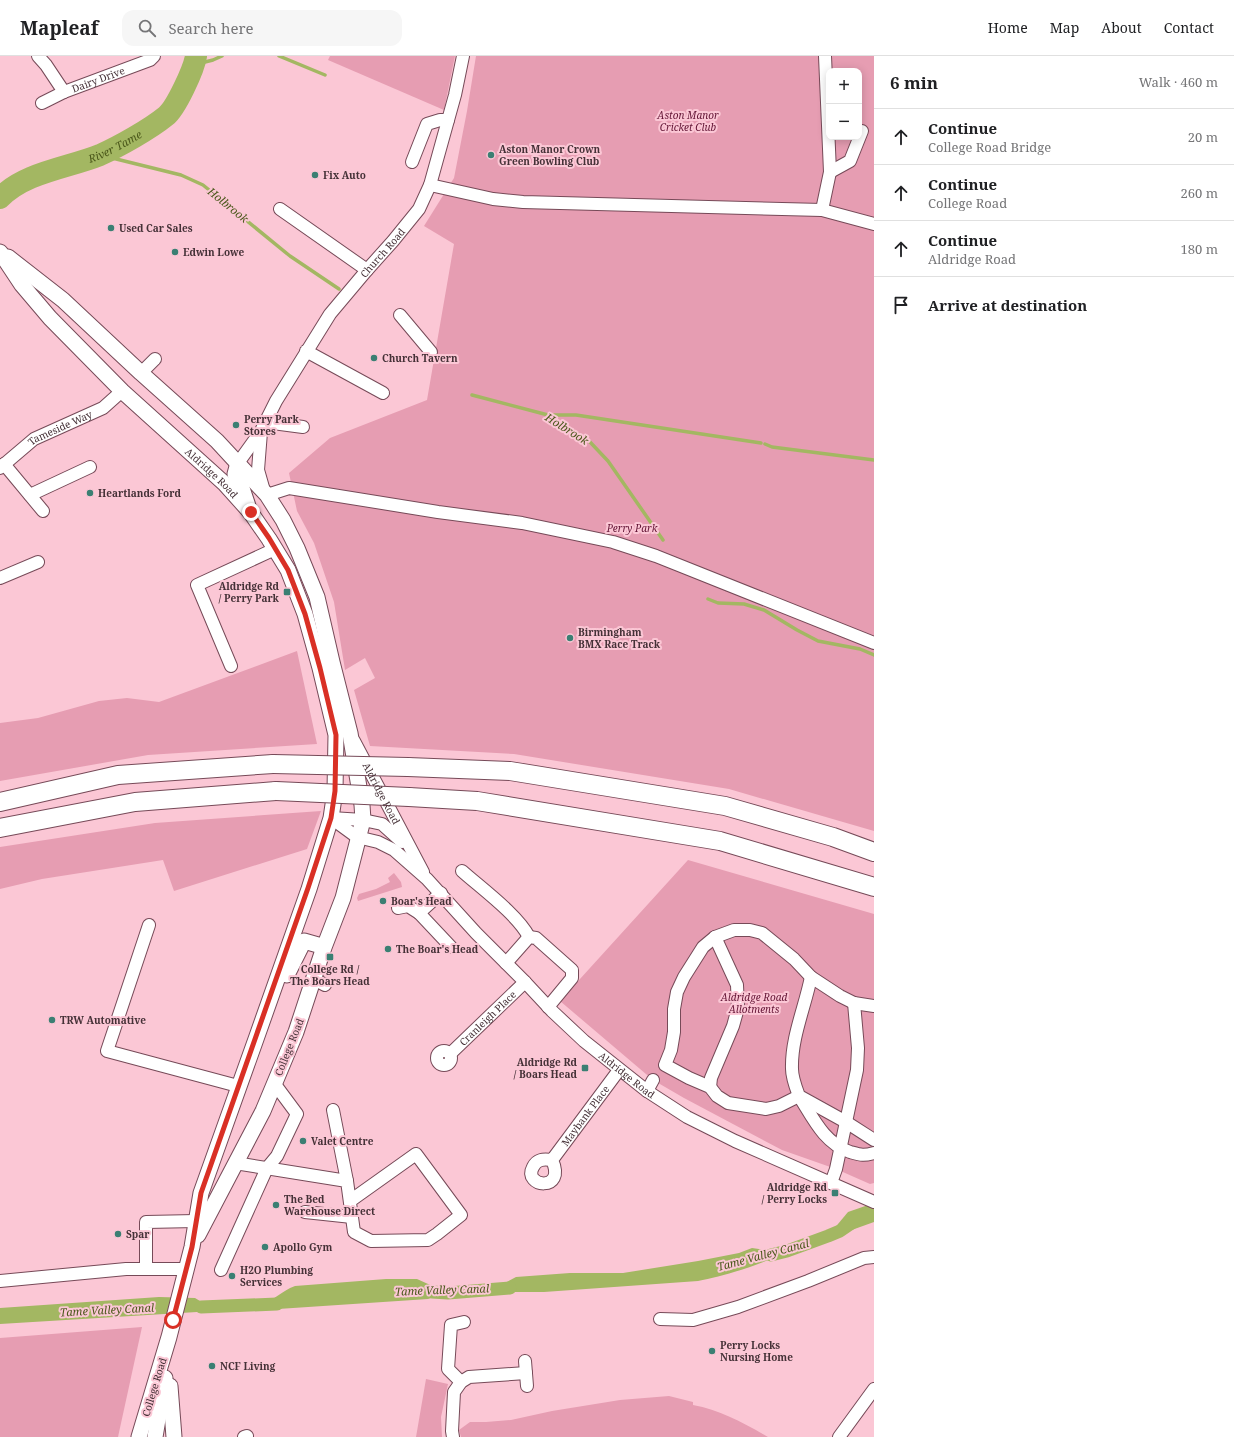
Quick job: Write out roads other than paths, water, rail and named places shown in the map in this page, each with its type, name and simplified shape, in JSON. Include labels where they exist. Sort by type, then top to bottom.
[{"type":"highway","points":[[0,802],[118,775],[273,764],[510,771],[725,806],[833,837],[874,852]]},
{"type":"highway","points":[[0,828],[135,802],[276,791],[477,801],[720,841],[874,887]]},
{"type":"main road","name":"Aldridge Road","points":[[0,252],[63,300],[217,442],[266,493],[283,520],[297,548],[317,597],[350,733],[362,806],[362,820],[357,837]]},
{"type":"main road","name":"Aldridge Road","points":[[0,252],[22,285],[50,318],[122,391],[224,484],[251,512],[288,570],[305,614],[336,735],[335,791],[331,818]]},
{"type":"main road","points":[[122,391],[141,373]]},
{"type":"main road","points":[[238,464],[235,474],[251,512]]},
{"type":"main road","name":"College Road","points":[[139,1437],[169,1337],[192,1247],[201,1193],[256,1039],[331,818]]},
{"type":"main road","name":"College Road","points":[[192,1247],[263,1111],[296,1032],[320,982],[323,950],[343,898],[357,837]]},
{"type":"main road","points":[[256,1039],[304,941],[305,940],[318,946],[323,950]]},
{"type":"main road","name":"College Road","points":[[154,1437],[168,1363],[169,1337]]},
{"type":"main road","points":[[168,1363],[174,1437]]},
{"type":"street","points":[[38,56],[46,65],[64,92]]},
{"type":"street","name":"Dairy Drive","points":[[42,103],[64,92],[150,60],[154,56]]},
{"type":"street","name":"Church Road","points":[[238,464],[263,426],[276,401],[330,314],[419,209],[430,185],[455,95],[463,56]]},
{"type":"street","points":[[822,210],[830,170],[825,56]]},
{"type":"street","points":[[412,162],[427,124],[440,120],[448,120]]},
{"type":"street","points":[[830,170],[850,161],[858,140]]},
{"type":"street","points":[[430,185],[493,199],[523,202],[822,210],[874,224]]},
{"type":"street","points":[[280,209],[366,270]]},
{"type":"street","points":[[400,315],[431,352]]},
{"type":"street","points":[[306,351],[383,393]]},
{"type":"street","points":[[141,373],[155,359]]},
{"type":"street","name":"Tameside Way","points":[[2,466],[34,439],[103,408],[122,391]]},
{"type":"street","points":[[263,426],[303,427]]},
{"type":"street","name":"Church Road","points":[[263,426],[258,470],[266,493]]},
{"type":"street","points":[[2,466],[43,511]]},
{"type":"street","points":[[30,495],[90,467]]},
{"type":"street","points":[[266,493],[289,488],[438,512],[522,523],[613,542],[656,556],[874,643]]},
{"type":"street","points":[[231,666],[197,585],[275,549]]},
{"type":"street","points":[[0,578],[38,562]]},
{"type":"street","name":"Aldridge Road","points":[[350,733],[428,879]]},
{"type":"street","name":"Aldridge Road","points":[[331,818],[362,820],[382,824],[413,853]]},
{"type":"street","name":"Aldridge Road","points":[[331,818],[357,837],[378,842],[394,850],[428,879],[476,933],[526,982],[548,1007],[584,1041],[647,1091],[687,1117],[734,1141],[874,1202]]},
{"type":"street","points":[[462,871],[513,916],[526,930],[529,937]]},
{"type":"street","points":[[418,913],[441,893]]},
{"type":"street","points":[[398,908],[408,906],[418,913],[451,946]]},
{"type":"street","points":[[149,925],[107,1051],[238,1086]]},
{"type":"street","points":[[799,1096],[779,1106],[766,1109],[728,1103],[717,1096],[710,1087],[689,1078],[666,1065],[671,1050],[674,1032],[674,1009],[677,992],[692,964],[704,947],[715,937],[734,930],[750,930],[762,933],[794,960],[811,977],[840,996],[854,1003],[874,1006]]},
{"type":"street","points":[[506,963],[529,937]]},
{"type":"street","points":[[529,937],[536,938],[572,970],[572,978],[548,1007]]},
{"type":"street","points":[[710,1087],[711,1078],[738,1008],[737,985],[715,937]]},
{"type":"street","points":[[811,977],[796,1034],[793,1055],[792,1073],[799,1096],[820,1130],[832,1142],[841,1148],[864,1156],[874,1153]]},
{"type":"street","name":"Cranleigh Place","points":[[450,1054],[526,982]]},
{"type":"street","points":[[808,991],[822,984]]},
{"type":"street","points":[[831,1183],[841,1148],[853,1090],[858,1048],[854,1003]]},
{"type":"street","name":"Maybank Place","points":[[552,1160],[619,1070]]},
{"type":"street","points":[[647,1091],[653,1080]]},
{"type":"street","points":[[221,1270],[267,1168],[278,1156],[297,1114],[274,1083]]},
{"type":"street","points":[[799,1096],[846,1122],[874,1140]]},
{"type":"street","points":[[333,1110],[347,1180],[354,1232],[371,1241],[428,1240],[438,1234],[461,1215],[416,1154],[350,1201]]},
{"type":"street","points":[[236,1163],[347,1180]]},
{"type":"street","points":[[305,1212],[352,1217]]},
{"type":"street","points":[[146,1269],[146,1222],[196,1221]]},
{"type":"street","points":[[660,1319],[693,1320],[776,1294],[864,1258],[874,1257]]},
{"type":"street","points":[[0,1281],[126,1269],[146,1269],[185,1274]]},
{"type":"street","points":[[461,1382],[448,1368],[451,1325],[464,1322]]},
{"type":"street","points":[[453,1437],[454,1392],[461,1382],[469,1377],[525,1367],[527,1386]]},
{"type":"street","points":[[839,1437],[874,1389]]},
{"type":"water","points":[[874,1203],[874,1222],[835,1236],[828,1236],[848,1212]]},
{"type":"water","points":[[752,1248],[772,1251],[787,1251],[744,1269],[698,1281],[544,1292],[503,1292],[492,1290],[516,1277],[570,1273],[623,1273],[698,1261],[739,1253]]},
{"type":"water","points":[[386,1279],[417,1279],[448,1293],[428,1299],[278,1309],[261,1305],[295,1286]]},
{"type":"water","points":[[159,1297],[195,1298],[205,1304],[218,1307],[197,1312],[0,1324],[0,1308]]},
{"type":"waterway","name":"River Tame","points":[[0,198],[10,189],[34,176],[100,155],[134,137],[166,116],[175,105],[184,88],[196,56]]},
{"type":"waterway","points":[[193,65],[222,56]]},
{"type":"waterway","points":[[279,56],[325,75]]},
{"type":"waterway","name":"Holbrook","points":[[100,155],[181,175],[203,185],[290,256],[339,289]]},
{"type":"waterway","name":"Holbrook","points":[[472,395],[548,415],[590,442],[608,461],[663,540]]},
{"type":"waterway","points":[[549,415],[576,415],[761,443]]},
{"type":"waterway","points":[[765,444],[772,447],[874,460]]},
{"type":"waterway","name":"Holbrook","points":[[708,599],[718,603],[744,604],[764,610],[818,641],[860,649],[874,655]]},
{"type":"waterway","name":"Tame Valley Canal","points":[[771,1255],[787,1251],[828,1236],[840,1231],[859,1218],[874,1213]]},
{"type":"waterway","name":"Tame Valley Canal","points":[[432,1292],[448,1293],[510,1288]]},
{"type":"waterway","name":"Tame Valley Canal","points":[[201,1307],[277,1304]]},
{"type":"place","name":"Aston Manor Crown Green Bowling Club","points":[[491,155]]},
{"type":"place","name":"Fix Auto","points":[[315,175]]},
{"type":"place","name":"Used Car Sales","points":[[111,228]]},
{"type":"place","name":"Edwin Lowe","points":[[175,252]]},
{"type":"place","name":"Church Tavern","points":[[374,358]]},
{"type":"place","name":"Perry Park Stores","points":[[236,425]]},
{"type":"place","name":"Heartlands Ford","points":[[90,493]]},
{"type":"place","name":"Aldridge Rd / Perry Park","points":[[287,592]]},
{"type":"place","name":"Birmingham BMX Race Track","points":[[570,638]]},
{"type":"place","name":"Boar's Head","points":[[383,901]]},
{"type":"place","name":"The Boar's Head","points":[[388,949]]},
{"type":"place","name":"College Rd / The Boars Head","points":[[330,957]]},
{"type":"place","name":"TRW Automative","points":[[52,1020]]},
{"type":"place","name":"Aldridge Rd / Boars Head","points":[[585,1068]]},
{"type":"place","name":"Valet Centre","points":[[303,1141]]},
{"type":"place","name":"Aldridge Rd / Perry Locks","points":[[835,1193]]},
{"type":"place","name":"The Bed Warehouse Direct","points":[[276,1205]]},
{"type":"place","name":"Spar","points":[[118,1234]]},
{"type":"place","name":"Apollo Gym","points":[[265,1247]]},
{"type":"place","name":"H2O Plumbing Services","points":[[232,1276]]},
{"type":"place","name":"Perry Locks Nursing Home","points":[[712,1351]]},
{"type":"place","name":"NCF Living","points":[[212,1366]]},
{"type":"park label","name":"Aston Manor Cricket Club","points":[[688,120]]},
{"type":"park label","name":"Perry Park","points":[[632,528]]},
{"type":"park label","name":"Aldridge Road Allotments","points":[[754,1002]]}]
